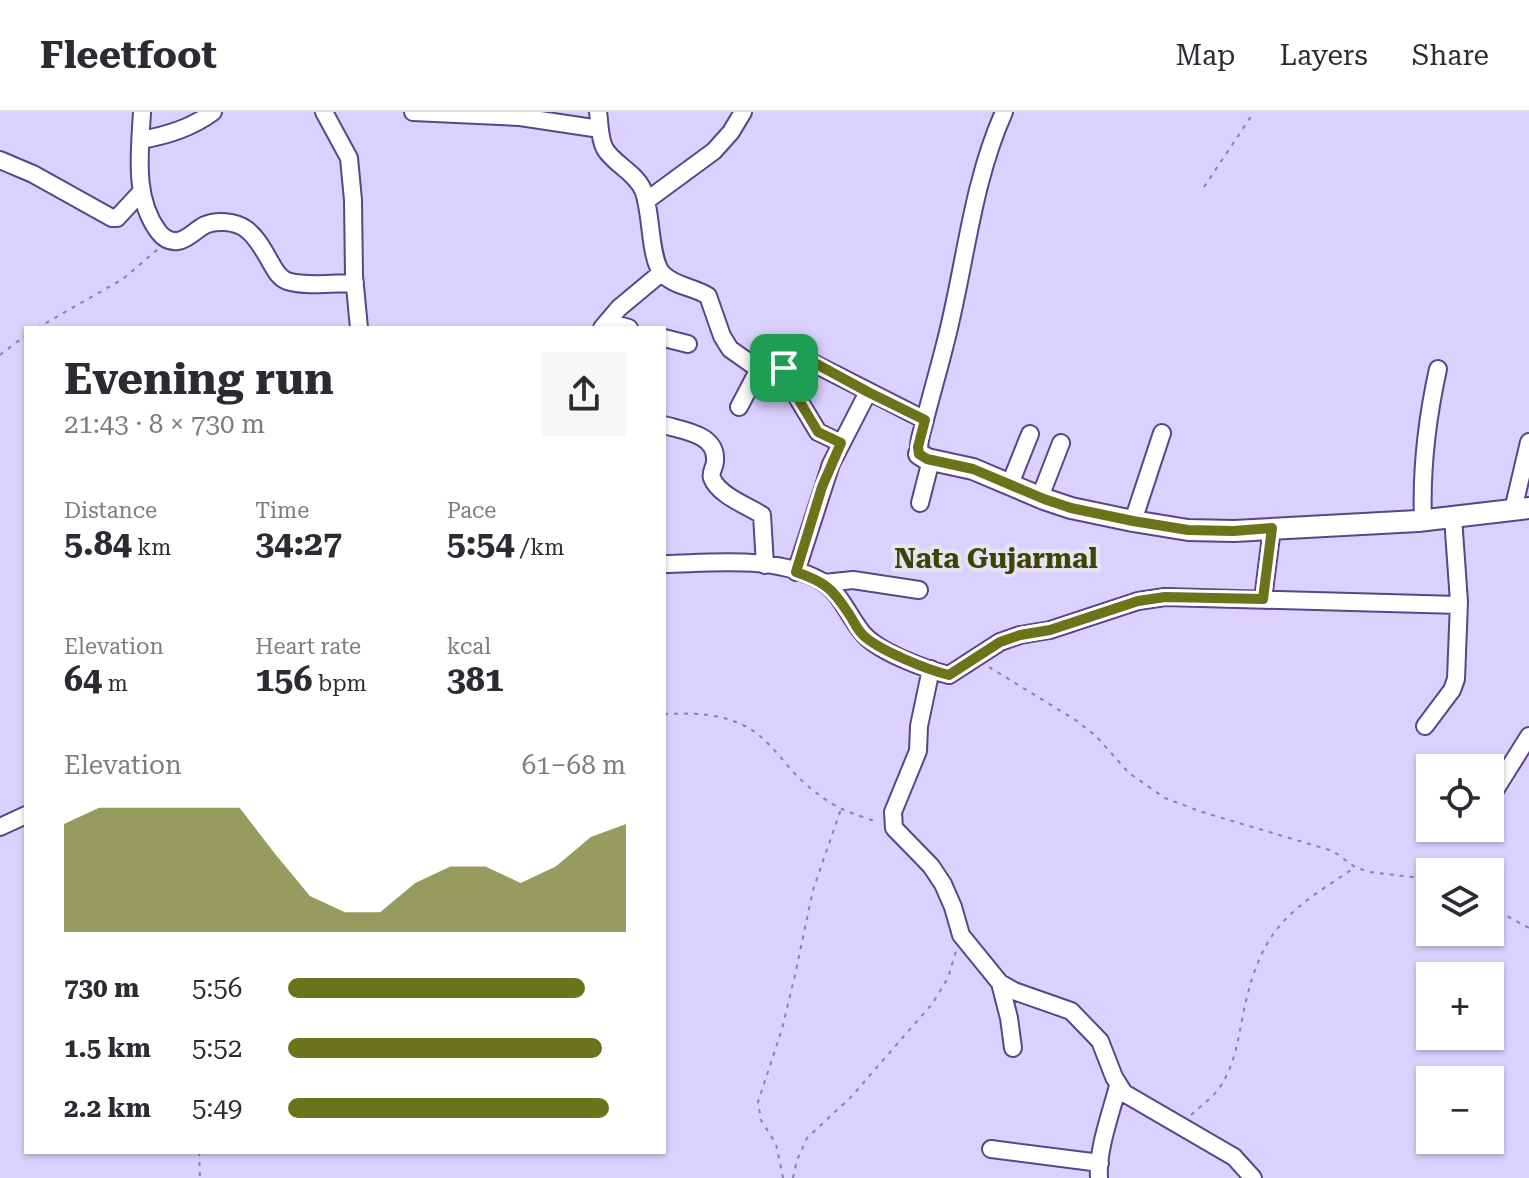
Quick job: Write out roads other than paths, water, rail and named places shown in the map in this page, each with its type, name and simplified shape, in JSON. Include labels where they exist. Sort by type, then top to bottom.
[{"type":"street","points":[[142,112],[142,191],[154,225],[168,241],[187,238],[205,225],[230,223],[245,228],[259,242],[279,276],[287,281],[355,283]]},
{"type":"street","points":[[141,140],[175,133],[200,122],[213,112]]},
{"type":"street","points":[[324,112],[349,158],[359,326]]},
{"type":"street","points":[[413,112],[520,117],[600,129]]},
{"type":"street","points":[[598,112],[606,150],[643,188],[661,273],[708,296],[716,322],[730,349],[791,387],[818,432],[841,443]]},
{"type":"street","points":[[646,201],[714,151],[743,112]]},
{"type":"street","points":[[1004,112],[988,151],[944,349],[918,447],[925,457],[973,469],[1071,508],[1188,530],[1234,531],[1423,521],[1521,509],[1529,442]]},
{"type":"street","points":[[0,160],[33,174],[112,218],[117,218],[142,191]]},
{"type":"street","points":[[605,325],[619,308],[661,273]]},
{"type":"street","points":[[666,338],[688,344]]},
{"type":"street","points":[[777,379],[788,363],[803,358],[925,420]]},
{"type":"street","points":[[739,407],[759,369]]},
{"type":"street","points":[[1423,521],[1422,483],[1429,409],[1438,369]]},
{"type":"street","points":[[796,572],[822,487],[868,392]]},
{"type":"street","points":[[666,426],[709,441],[713,446],[715,463],[711,474],[713,480],[723,492],[762,515],[765,565]]},
{"type":"street","points":[[1133,521],[1162,433]]},
{"type":"street","points":[[1010,484],[1030,434]]},
{"type":"street","points":[[1040,497],[1061,443]]},
{"type":"street","points":[[920,503],[925,457]]},
{"type":"street","points":[[1425,726],[1452,690],[1456,679],[1459,605],[1453,517]]},
{"type":"street","points":[[1263,599],[1272,528]]},
{"type":"street","points":[[666,564],[765,565],[796,572],[824,583],[863,635],[884,649],[949,675],[1000,642],[1064,626],[1138,601],[1165,597],[1459,605]]},
{"type":"street","points":[[824,583],[853,580],[919,590]]},
{"type":"street","points":[[931,669],[919,726],[918,751],[893,812],[894,828],[921,855],[943,884],[961,935],[1000,983],[1071,1011],[1100,1041],[1118,1086],[1124,1093],[1234,1157],[1253,1178]]},
{"type":"street","points":[[1504,776],[1529,736]]},
{"type":"street","points":[[0,827],[24,816]]},
{"type":"street","points":[[1000,983],[1013,1048]]},
{"type":"street","points":[[991,1149],[1099,1171],[1118,1086]]},
{"type":"district","name":"Nata Gujarmal","points":[[996,558]]}]
